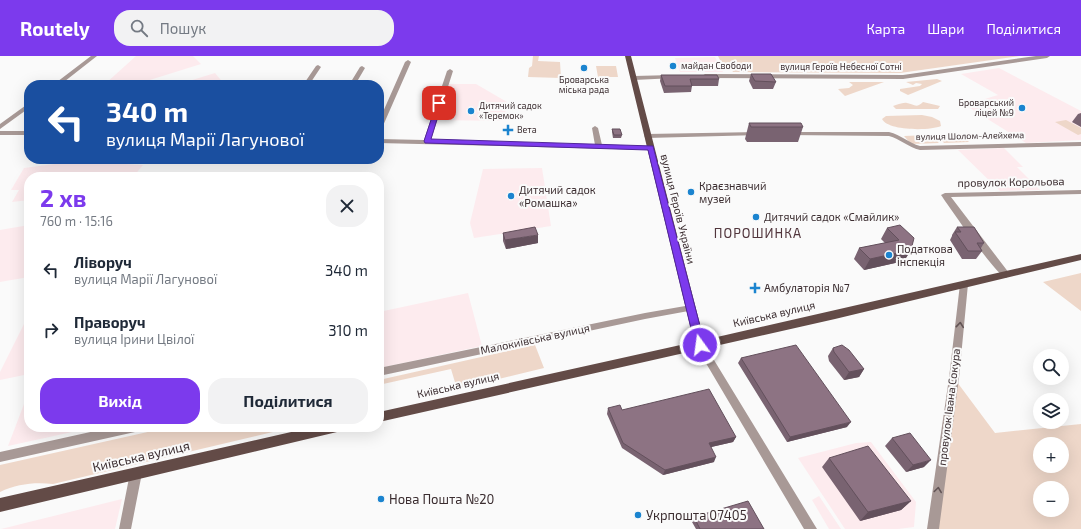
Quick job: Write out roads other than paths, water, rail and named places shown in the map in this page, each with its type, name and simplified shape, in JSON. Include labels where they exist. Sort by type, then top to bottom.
[{"type":"main road","name":"вулиця Героїв України","points":[[628,56],[700,345]]},
{"type":"main road","name":"Київська вулиця","points":[[384,416],[1081,257]]},
{"type":"main road","name":"Київська вулиця","points":[[0,505],[314,432]]},
{"type":"street","points":[[63,80],[94,56]]},
{"type":"street","name":"вулиця Героїв Небесної Сотні","points":[[702,76],[903,77],[1047,56]]},
{"type":"street","points":[[384,117],[408,62]]},
{"type":"street","points":[[309,80],[318,67]]},
{"type":"street","points":[[355,80],[362,68]]},
{"type":"street","points":[[427,141],[450,71]]},
{"type":"street","points":[[634,78],[680,76]]},
{"type":"street","points":[[0,127],[24,109]]},
{"type":"street","points":[[595,128],[599,146]]},
{"type":"street","points":[[0,133],[24,133]]},
{"type":"street","points":[[647,136],[766,134]]},
{"type":"street","name":"вулиця Шолом-Алейхема","points":[[781,134],[889,134],[896,135],[911,146],[920,148],[1081,144]]},
{"type":"street","points":[[384,141],[651,148]]},
{"type":"street","name":"провулок Корольова","points":[[1006,274],[945,195],[1081,192]]},
{"type":"street","name":"провулок Івана Сокура","points":[[933,529],[954,378],[964,284]]},
{"type":"street","name":"Малокиївська вулиця","points":[[384,371],[645,316],[691,308]]},
{"type":"street","points":[[700,345],[811,529]]},
{"type":"street","points":[[0,457],[112,432]]},
{"type":"street","points":[[125,529],[136,473]]},
{"type":"place","name":"майдан Свободи","points":[[673,66]]},
{"type":"place","name":"Броварська міська рада","points":[[584,68]]},
{"type":"place","name":"Броварський ліцей №9","points":[[1022,108]]},
{"type":"place","name":"Дитячий садок «Теремок»","points":[[471,111]]},
{"type":"place","name":"Вета","points":[[508,130]]},
{"type":"place","name":"Краєзнавчий музей","points":[[691,192]]},
{"type":"place","name":"Дитячий садок «Ромашка»","points":[[511,196]]},
{"type":"place","name":"Дитячий садок «Смайлик»","points":[[756,217]]},
{"type":"place","name":"Податкова інспекція","points":[[889,255]]},
{"type":"place","name":"Амбулаторія №7","points":[[755,288]]},
{"type":"place","name":"Нова Пошта №20","points":[[381,499]]},
{"type":"place","name":"Укрпошта 07405","points":[[638,515]]},
{"type":"district","name":"ПОРОШИНКА","points":[[758,233]]}]
